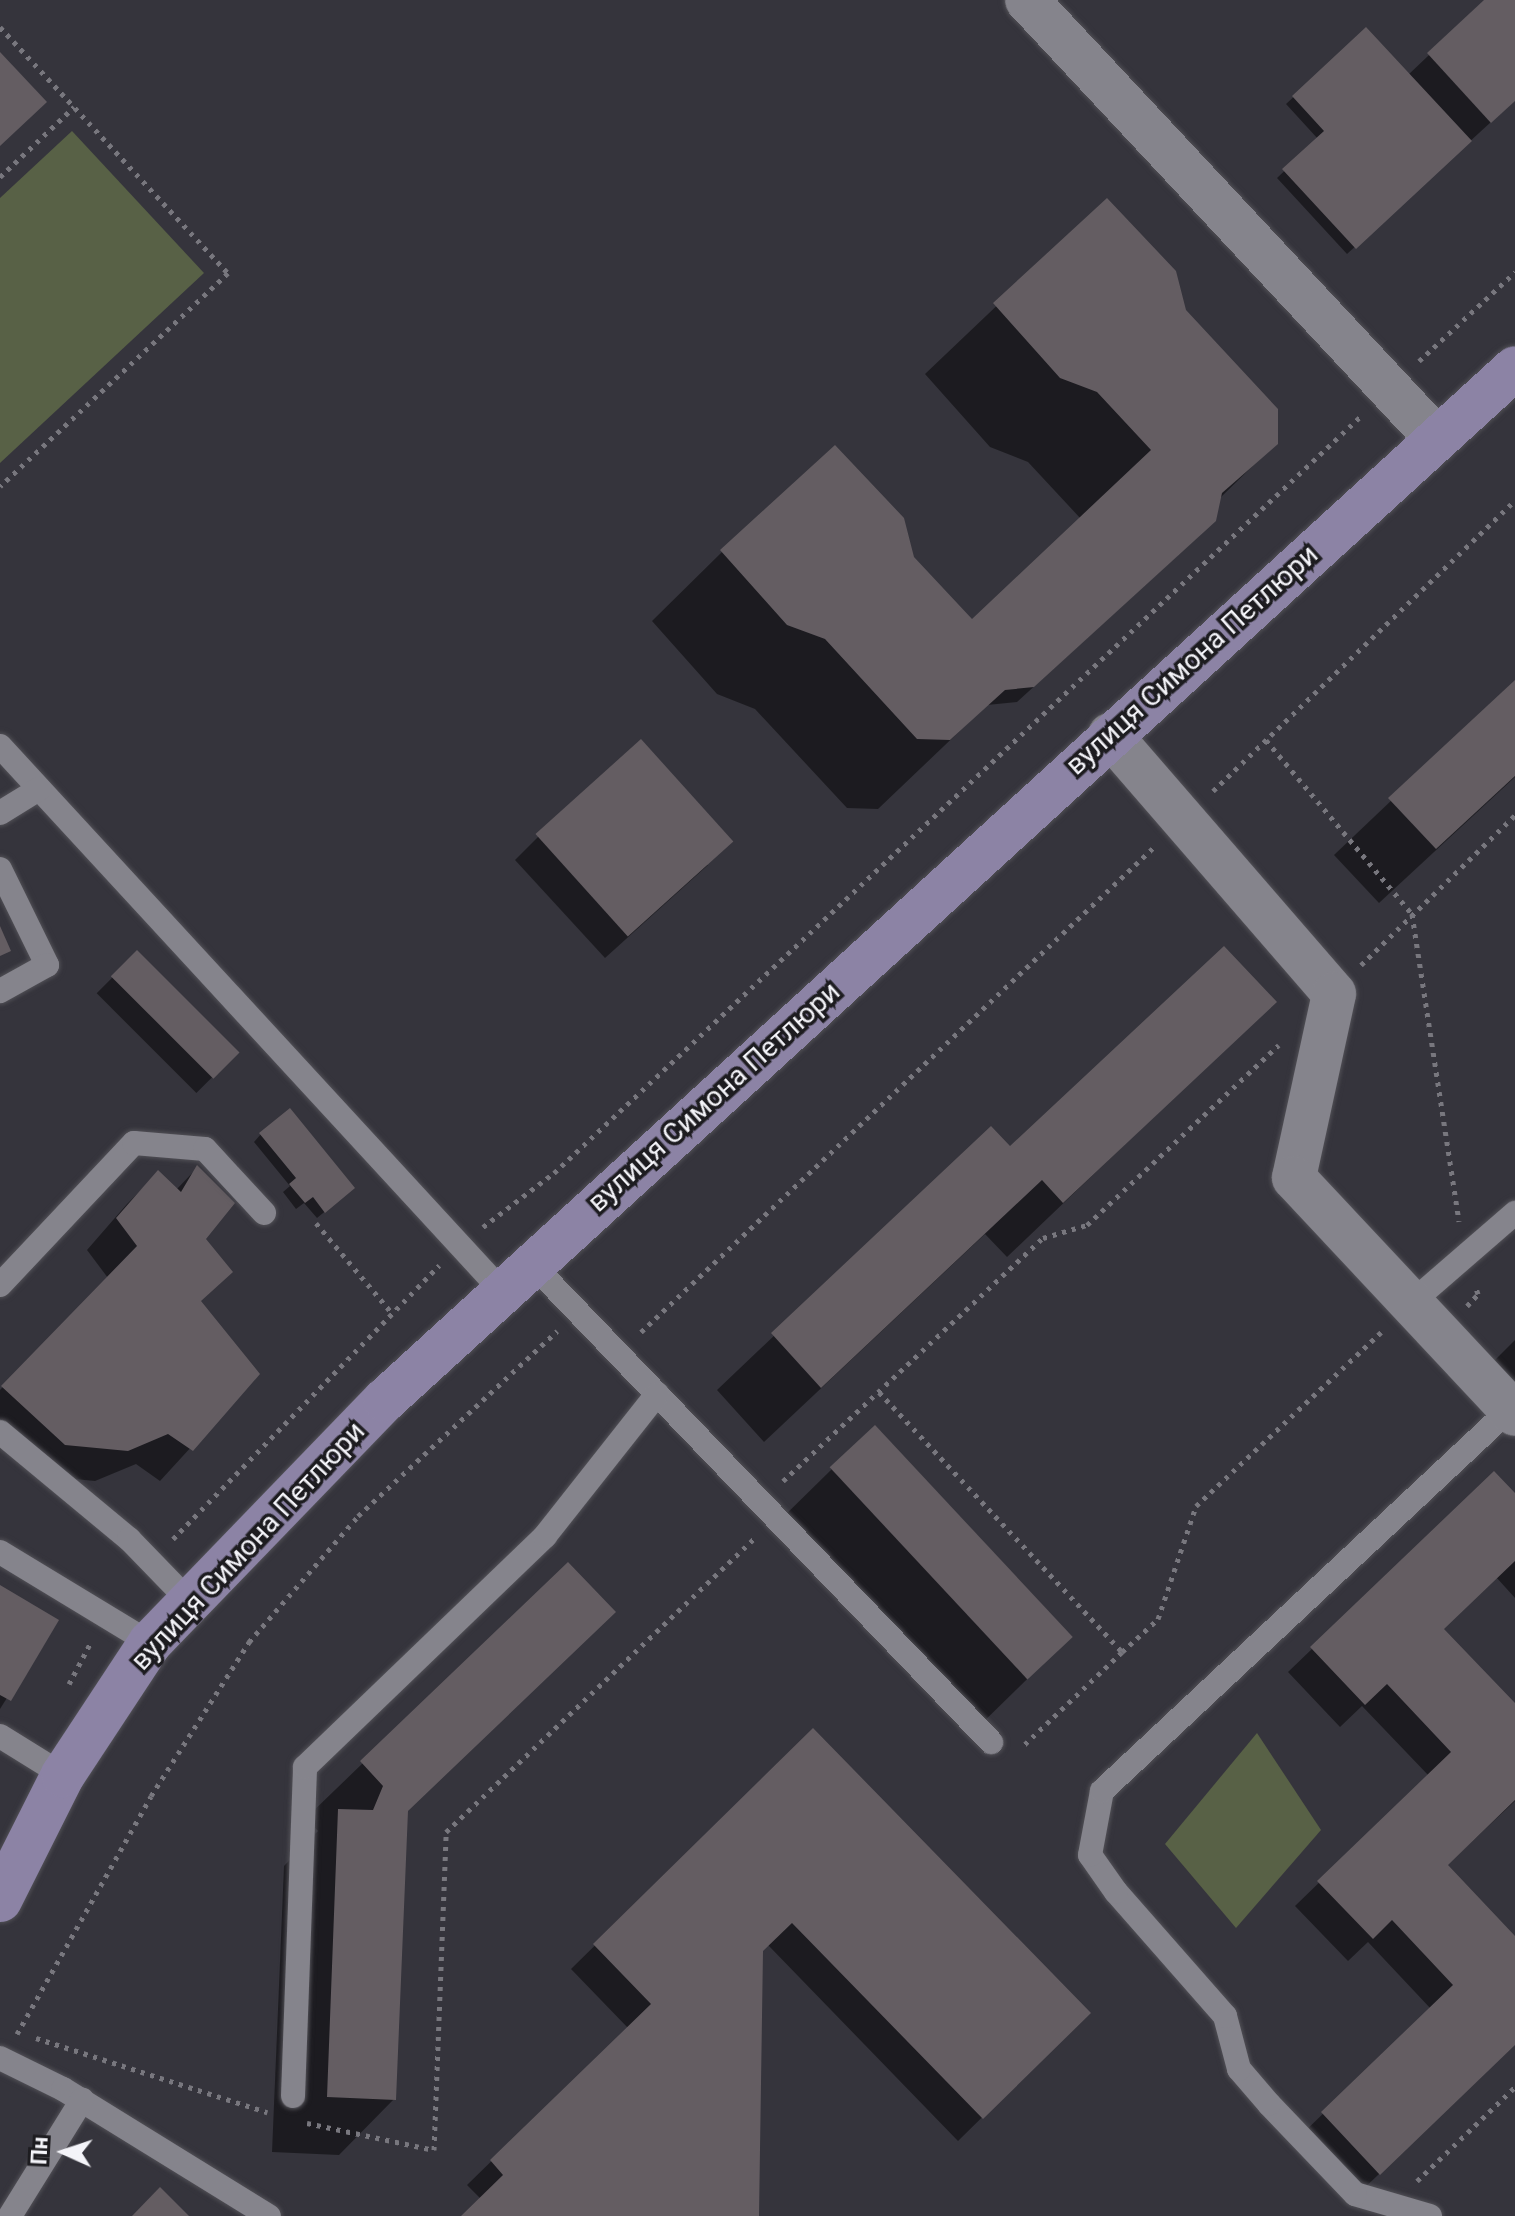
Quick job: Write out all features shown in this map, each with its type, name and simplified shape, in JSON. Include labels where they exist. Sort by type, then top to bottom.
[{"type":"main road","name":"вулиця Симона Петлюри","points":[[0,1900],[63,1775],[150,1643],[385,1400],[1515,368]]},
{"type":"street","points":[[1027,0],[1436,438]]},
{"type":"street","points":[[1110,735],[1334,994],[1294,1178],[1512,1411]]},
{"type":"lane","points":[[0,746],[462,1244],[578,1311],[991,1742]]},
{"type":"lane","points":[[0,813],[39,789]]},
{"type":"lane","points":[[0,869],[47,965],[0,991]]},
{"type":"lane","points":[[0,1285],[134,1143],[205,1149],[264,1213]]},
{"type":"lane","points":[[1426,1319],[1464,1253],[1515,1213]]},
{"type":"lane","points":[[292,2108],[305,1767],[545,1536],[657,1394]]},
{"type":"lane","points":[[1430,2216],[1355,2194],[1269,2104],[1239,2069],[1225,2016],[1116,1892],[1090,1855],[1102,1791],[1512,1411]]},
{"type":"lane","points":[[0,1432],[129,1539],[189,1601]]},
{"type":"lane","points":[[0,1552],[150,1643]]},
{"type":"lane","points":[[0,1736],[63,1775]]},
{"type":"lane","points":[[1,2059],[82,2100],[269,2216]]},
{"type":"lane","points":[[10,2216],[82,2100]]},
{"type":"path","points":[[0,27],[228,273],[0,486]]},
{"type":"path","points":[[0,177],[74,107]]},
{"type":"path","points":[[150,1563],[390,1311],[462,1244],[554,1173],[1515,272]]},
{"type":"path","points":[[618,1354],[1183,820],[1515,500]]},
{"type":"path","points":[[1013,1756],[1158,1619],[1196,1506],[1426,1319],[1478,1294],[1464,1253],[1412,914],[1266,740]]},
{"type":"path","points":[[1334,994],[1515,815]]},
{"type":"path","points":[[292,2108],[434,2150],[446,1832],[768,1510],[879,1391],[1043,1238],[1087,1225],[1289,1036]]},
{"type":"path","points":[[316,1223],[390,1311]]},
{"type":"path","points":[[1,2059],[151,1796],[249,1642],[358,1516],[578,1311]]},
{"type":"path","points":[[879,1391],[1122,1652]]},
{"type":"path","points":[[69,1686],[104,1616]]},
{"type":"path","points":[[18,2032],[276,2115]]},
{"type":"path","points":[[1393,2204],[1515,2087]]},
{"type":"green space","points":[[72,131],[204,273],[0,463],[0,198]]},
{"type":"green space","points":[[1257,1733],[1321,1830],[1236,1928],[1165,1844]]},
{"type":"building","points":[[1484,0],[1515,0],[1515,101],[1491,123],[1427,53]]},
{"type":"building","points":[[1366,27],[1472,141],[1356,249],[1282,169],[1324,131],[1292,96]]},
{"type":"building","points":[[0,52],[47,102],[0,146]]},
{"type":"building","points":[[1107,198],[1176,271],[1186,310],[1278,409],[1278,444],[1222,493],[1216,521],[1034,687],[1005,690],[950,740],[917,739],[825,639],[787,625],[720,550],[835,445],[904,518],[914,557],[972,619],[1151,450],[1097,392],[1060,378],[993,303]]},
{"type":"building","points":[[1515,680],[1515,776],[1436,849],[1388,798]]},
{"type":"building","points":[[641,739],[733,842],[628,937],[535,834]]},
{"type":"building","points":[[0,926],[11,951],[0,956]]},
{"type":"building","points":[[1224,946],[1277,1002],[1063,1203],[1042,1180],[821,1388],[771,1333],[991,1126],[1010,1146]]},
{"type":"building","points":[[137,950],[240,1053],[213,1079],[111,976]]},
{"type":"building","points":[[290,1108],[355,1188],[325,1213],[313,1197],[305,1203],[289,1184],[296,1178],[259,1133]]},
{"type":"building","points":[[197,1165],[235,1203],[206,1239],[233,1272],[201,1301],[260,1374],[193,1451],[168,1434],[128,1451],[65,1445],[1,1386],[137,1246],[116,1218],[158,1170],[181,1192]]},
{"type":"building","points":[[875,1425],[1073,1637],[1027,1679],[830,1467]]},
{"type":"building","points":[[1494,1471],[1515,1493],[1515,1561],[1444,1629],[1515,1703],[1515,1800],[1448,1865],[1515,1936],[1515,2045],[1380,2175],[1321,2112],[1453,1985],[1392,1920],[1373,1939],[1317,1881],[1451,1752],[1387,1684],[1365,1705],[1310,1647]]},
{"type":"building","points":[[568,1562],[616,1612],[408,1811],[396,2100],[327,2097],[338,1809],[373,1810],[383,1786],[360,1761]]},
{"type":"building","points":[[0,1585],[59,1620],[11,1701],[0,1695]]},
{"type":"building","points":[[813,1728],[1091,2013],[983,2119],[792,1923],[763,1951],[759,2216],[461,2216],[503,2175],[490,2160],[651,2004],[593,1944]]},
{"type":"building","points":[[160,2187],[189,2216],[132,2216]]}]
